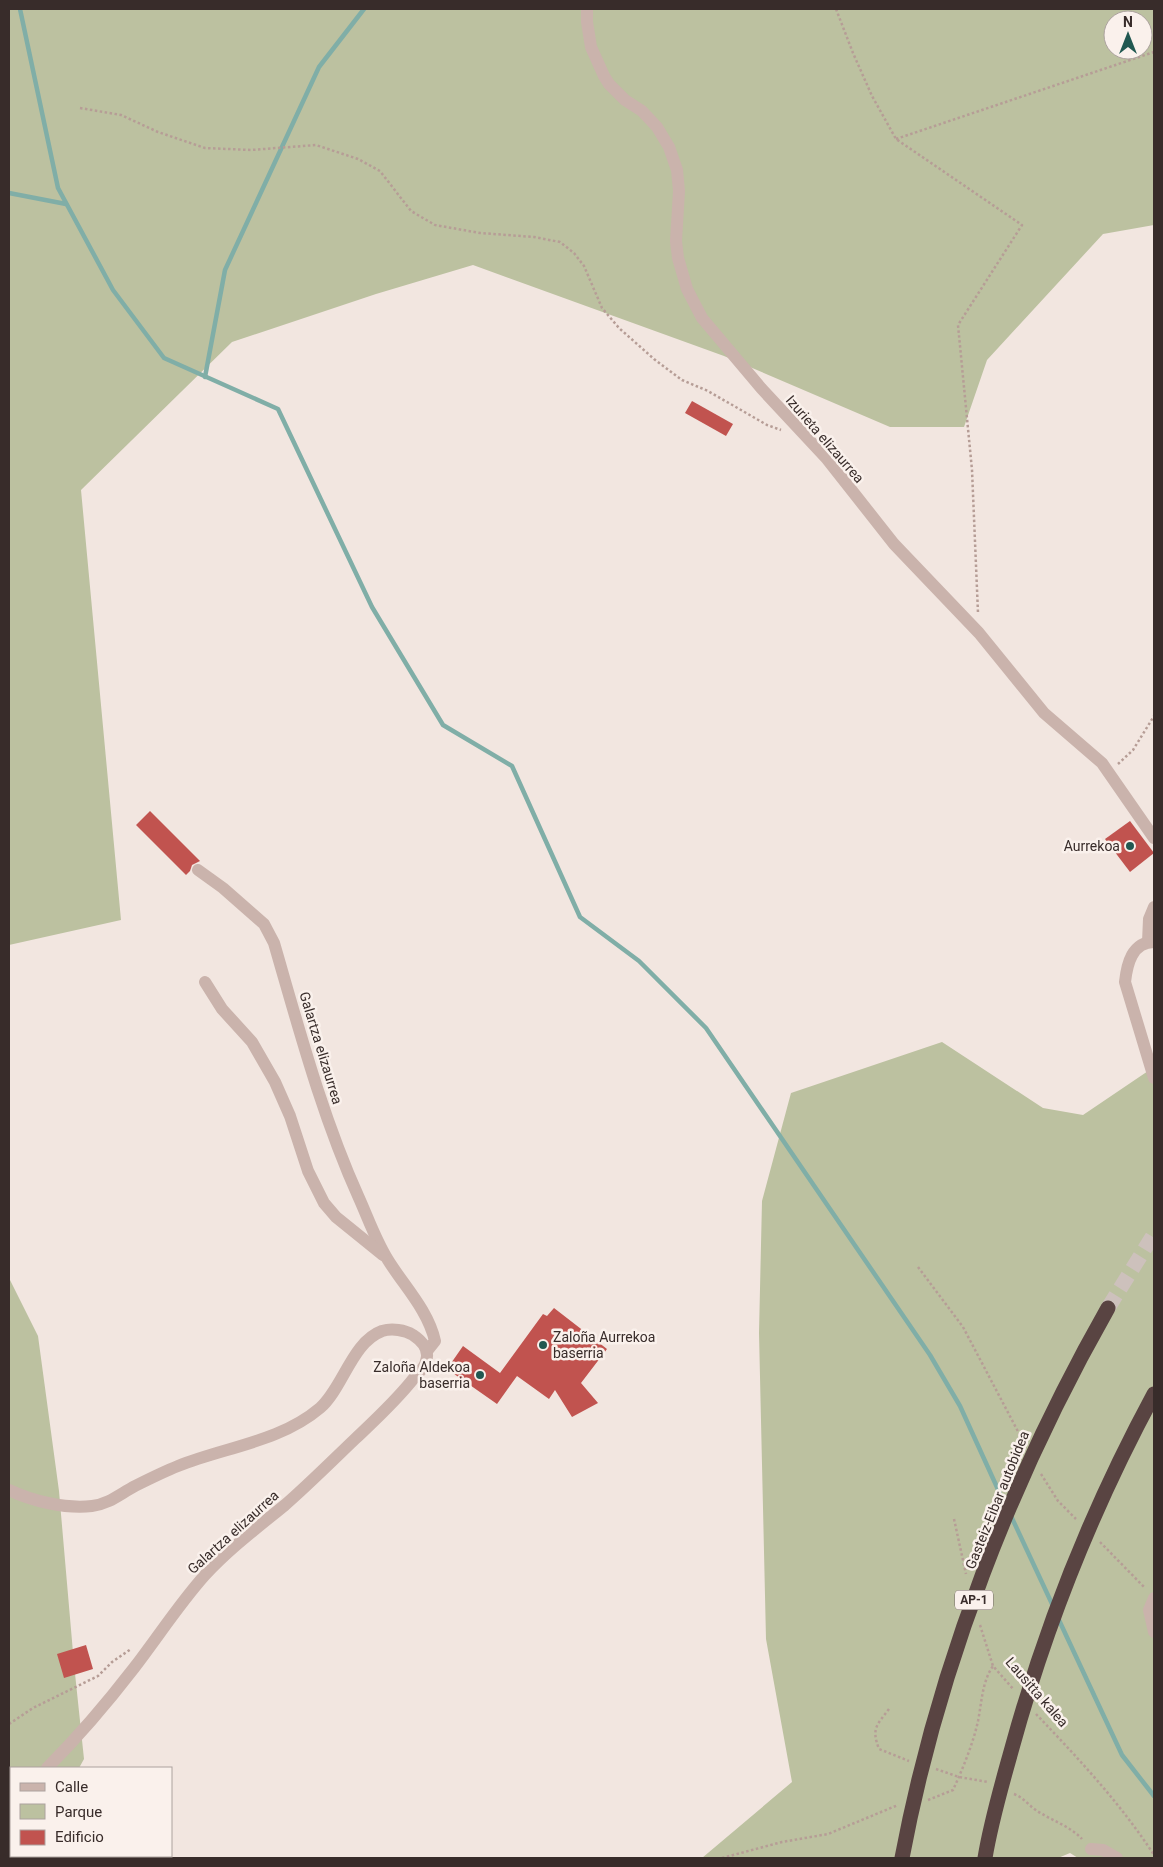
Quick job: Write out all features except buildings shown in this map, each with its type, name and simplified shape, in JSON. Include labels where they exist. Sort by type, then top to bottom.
[{"type":"highway","name":"Gasteiz-Eibar autobidea","points":[[902,1858],[910,1818],[948,1674],[996,1540],[1036,1445],[1082,1354],[1108,1308]]},
{"type":"highway","points":[[984,1858],[1025,1700],[1047,1633],[1096,1508],[1154,1394]]},
{"type":"street","name":"Izurieta elizaurrea","points":[[587,9],[591,47],[604,76],[609,84],[625,100],[642,111],[657,127],[669,147],[677,170],[679,191],[676,241],[682,274],[702,318],[761,388],[827,460],[894,544],[979,633],[1044,713],[1102,763],[1154,838]]},
{"type":"street","name":"Galartza elizaurrea","points":[[48,1767],[98,1713],[179,1605],[206,1574],[314,1479],[401,1395],[424,1366],[427,1360],[427,1351],[435,1341],[432,1329],[424,1313],[387,1259],[338,1149],[315,1084],[274,943],[264,924],[223,888],[198,870]]},
{"type":"street","points":[[1154,907],[1150,919],[1151,942],[1140,946],[1131,955],[1125,982],[1154,1078]]},
{"type":"street","name":"Galartza elizaurrea","points":[[205,982],[222,1009],[252,1042],[274,1082],[290,1116],[308,1171],[324,1203],[336,1217],[387,1259]]},
{"type":"street","points":[[9,1490],[52,1503],[73,1506],[92,1506],[113,1500],[132,1488],[178,1466],[255,1442],[290,1428],[306,1419],[331,1396],[364,1344],[372,1336],[382,1331],[405,1331],[423,1343],[427,1351]]},
{"type":"street","points":[[1154,1598],[1149,1610],[1154,1632]]},
{"type":"street","points":[[1091,1849],[1103,1850],[1117,1858]]},
{"type":"path","points":[[836,9],[872,96],[896,139],[1022,225],[958,325],[972,470],[979,633]]},
{"type":"path","points":[[896,139],[1154,52]]},
{"type":"path","points":[[80,108],[121,115],[158,132],[205,148],[251,150],[316,145],[358,159],[380,172],[412,211],[434,225],[480,233],[534,237],[560,242],[574,252],[584,266],[602,308],[619,328],[654,359],[682,380],[708,391],[767,425],[788,432],[801,430]]},
{"type":"path","points":[[1110,773],[1133,750],[1154,716]]},
{"type":"path","points":[[954,1519],[969,1582]]},
{"type":"path","name":"Lausitta kalea","points":[[980,1624],[993,1666],[1020,1697]]},
{"type":"path","points":[[9,1724],[33,1708],[98,1676],[130,1648],[144,1653]]},
{"type":"path","points":[[922,1801],[953,1790],[978,1722],[986,1676],[993,1666]]},
{"type":"path","points":[[889,1709],[875,1727],[874,1737],[879,1749],[914,1762]]},
{"type":"path","name":"Lausitta kalea","points":[[1034,1711],[1099,1784],[1142,1836],[1154,1854]]},
{"type":"path","points":[[930,1767],[959,1777],[989,1782]]},
{"type":"path","points":[[1012,1793],[1034,1809],[1076,1833],[1091,1849]]},
{"type":"path","points":[[722,1858],[782,1842],[828,1834],[893,1806],[903,1804]]},
{"type":"green space","points":[[9,9],[1154,9],[1154,225],[1103,234],[987,360],[964,427],[890,427],[724,356],[473,265],[376,294],[232,342],[81,490],[121,920],[9,945]]},
{"type":"green space","points":[[942,1042],[1043,1108],[1083,1115],[1154,1067],[1154,1858],[1078,1858],[1070,1853],[1058,1858],[702,1858],[792,1782],[766,1639],[759,1333],[762,1201],[791,1093]]},
{"type":"green space","points":[[9,1278],[38,1336],[59,1491],[84,1759],[80,1767],[10,1767],[10,1857],[27,1857],[9,1858]]},
{"type":"waterway","points":[[20,9],[58,188],[113,290],[164,358],[278,409],[372,607],[443,725],[512,766],[580,917],[639,961],[706,1028],[930,1355],[960,1406],[1006,1507]]},
{"type":"waterway","points":[[205,377],[225,270],[319,67],[364,9]]},
{"type":"waterway","points":[[9,193],[66,204]]},
{"type":"waterway","points":[[1011,1516],[1053,1606]]},
{"type":"waterway","points":[[1058,1618],[1122,1755],[1154,1796]]},
{"type":"tunnel","points":[[1108,1308],[1154,1234]]},
{"type":"place","name":"Aurrekoa","points":[[1130,846]]},
{"type":"place","name":"Zaloña Aurrekoa baserria","points":[[543,1345]]},
{"type":"place","name":"Zaloña Aldekoa baserria","points":[[480,1375]]}]
